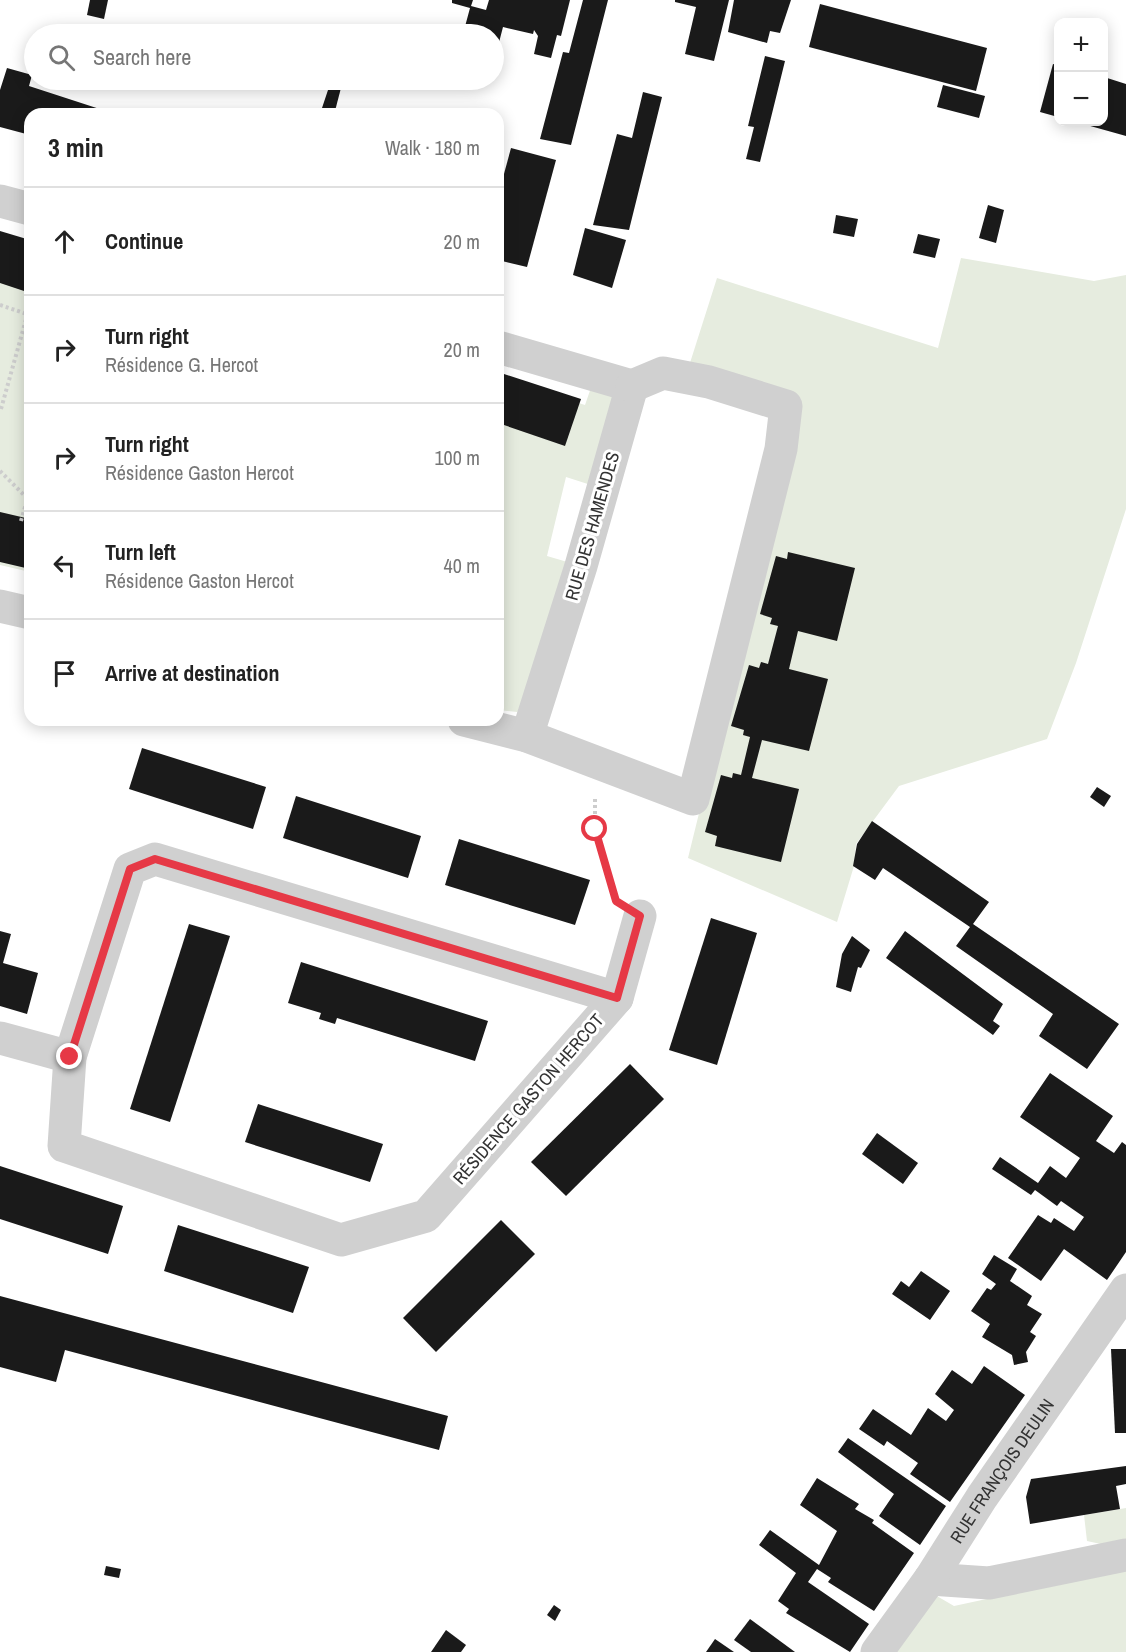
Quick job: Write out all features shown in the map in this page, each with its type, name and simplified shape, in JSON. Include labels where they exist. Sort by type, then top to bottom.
[{"type":"street","points":[[0,201],[24,207]]},
{"type":"street","points":[[488,726],[527,736],[693,799],[776,471],[786,406],[709,382],[663,373],[632,386],[504,349]]},
{"type":"street","name":"RUE DES HAMENDES","points":[[527,736],[581,566],[632,386]]},
{"type":"street","points":[[0,606],[24,612]]},
{"type":"street","name":"RÉSIDENCE GASTON HERCOT","points":[[155,859],[617,998],[426,1216],[340,1240],[64,1146],[70,1057],[130,869],[155,859]]},
{"type":"street","points":[[617,998],[640,916]]},
{"type":"street","points":[[0,1038],[70,1057]]},
{"type":"street","name":"RUE FRANÇOIS DEULIN","points":[[877,1652],[930,1579],[982,1497],[1126,1290]]},
{"type":"street","points":[[930,1579],[989,1583],[1126,1555]]},
{"type":"path","points":[[0,305],[24,313]]},
{"type":"path","points":[[1,409],[24,325]]},
{"type":"path","points":[[0,471],[24,496]]},
{"type":"path","points":[[21,522],[24,514]]},
{"type":"path","points":[[595,762],[595,829],[616,901],[640,916]]},
{"type":"shaded area","points":[[0,234],[24,241],[24,571],[0,565]]},
{"type":"shaded area","points":[[961,258],[1094,281],[1126,275],[1126,509],[1076,663],[1047,739],[899,786],[856,844],[854,866],[837,922],[688,858],[801,399],[689,366],[717,278],[938,348]]},
{"type":"shaded area","points":[[595,376],[619,393],[594,486],[566,477],[547,556],[581,566],[527,707],[517,712],[504,711],[504,380],[585,405]]},
{"type":"shaded area","points":[[1126,1508],[1126,1567],[1119,1548],[1087,1541],[1084,1515]]},
{"type":"shaded area","points":[[1126,1569],[1126,1652],[893,1652],[930,1592],[954,1606]]},
{"type":"building","points":[[90,0],[108,0],[104,19],[87,15]]},
{"type":"building","points":[[452,0],[473,0],[471,6],[486,10],[489,0],[570,0],[561,36],[557,35],[551,58],[534,54],[538,36],[534,30],[533,34],[504,27],[504,24],[466,24],[470,8],[452,3]]},
{"type":"building","points":[[583,0],[608,0],[571,145],[540,139],[563,52],[569,53]]},
{"type":"building","points":[[675,0],[729,0],[714,61],[685,54],[696,7],[675,2]]},
{"type":"building","points":[[734,0],[791,0],[780,33],[770,31],[767,43],[728,32]]},
{"type":"building","points":[[820,4],[987,48],[976,91],[809,47]]},
{"type":"building","points":[[765,56],[785,61],[760,162],[746,159],[754,127],[748,126]]},
{"type":"building","points":[[1053,64],[1054,64],[1054,116],[1040,112]]},
{"type":"building","points":[[7,68],[24,73],[24,90],[41,90],[97,108],[24,108],[24,133],[0,127],[0,90]]},
{"type":"building","points":[[1108,78],[1126,84],[1126,136],[1090,126],[1108,126]]},
{"type":"building","points":[[943,85],[985,96],[979,118],[937,107]]},
{"type":"building","points":[[328,90],[340,90],[336,108],[322,108]]},
{"type":"building","points":[[643,92],[662,97],[629,230],[593,225],[617,134],[632,138]]},
{"type":"building","points":[[511,148],[556,160],[527,267],[504,261],[504,174]]},
{"type":"building","points":[[988,205],[1004,210],[996,243],[979,238]]},
{"type":"building","points":[[836,215],[858,219],[854,237],[833,233]]},
{"type":"building","points":[[585,228],[626,240],[612,288],[573,275]]},
{"type":"building","points":[[0,231],[24,238],[24,291],[0,283]]},
{"type":"building","points":[[918,234],[940,239],[935,258],[913,253]]},
{"type":"building","points":[[504,374],[581,399],[565,446],[504,425]]},
{"type":"building","points":[[0,512],[24,518],[24,568],[0,562]]},
{"type":"building","points":[[788,552],[855,568],[837,641],[798,631],[789,669],[828,679],[809,751],[762,740],[752,778],[799,789],[781,862],[715,846],[717,836],[705,832],[721,775],[732,778],[733,773],[741,775],[750,737],[743,735],[744,730],[731,726],[749,665],[759,668],[761,662],[768,664],[778,626],[770,624],[772,618],[760,614],[776,556],[787,559]]},
{"type":"building","points":[[142,748],[266,787],[253,829],[129,789]]},
{"type":"building","points":[[1097,787],[1111,796],[1104,807],[1090,797]]},
{"type":"building","points":[[296,796],[421,836],[408,878],[283,838]]},
{"type":"building","points":[[872,821],[989,902],[973,924],[1119,1024],[1087,1069],[1039,1036],[1053,1014],[956,946],[970,927],[883,868],[875,880],[853,866],[857,844]]},
{"type":"building","points":[[459,839],[590,880],[575,925],[445,885]]},
{"type":"building","points":[[711,918],[757,933],[717,1065],[669,1050]]},
{"type":"building","points":[[189,924],[230,936],[170,1122],[130,1109]]},
{"type":"building","points":[[0,931],[11,934],[3,963],[38,973],[27,1014],[0,1006]]},
{"type":"building","points":[[905,931],[1003,1004],[993,1021],[1000,1026],[993,1035],[886,958]]},
{"type":"building","points":[[852,936],[870,950],[861,968],[858,967],[851,992],[836,987],[842,954]]},
{"type":"building","points":[[301,962],[488,1021],[475,1061],[337,1018],[335,1024],[319,1019],[321,1013],[288,1003]]},
{"type":"building","points":[[630,1064],[664,1099],[566,1196],[531,1162]]},
{"type":"building","points":[[1050,1073],[1113,1116],[1096,1141],[1114,1153],[1122,1142],[1126,1145],[1126,1252],[1107,1280],[1064,1249],[1041,1281],[1008,1258],[1038,1215],[1051,1223],[1054,1218],[1074,1231],[1084,1217],[1061,1201],[1057,1206],[1035,1190],[1031,1195],[992,1169],[1000,1157],[1038,1183],[1050,1166],[1066,1178],[1080,1158],[1020,1117]]},
{"type":"building","points":[[258,1104],[383,1144],[370,1182],[245,1142]]},
{"type":"building","points":[[877,1133],[918,1163],[903,1184],[862,1154]]},
{"type":"building","points":[[0,1166],[123,1206],[108,1254],[0,1219]]},
{"type":"building","points":[[501,1220],[535,1254],[436,1352],[403,1318]]},
{"type":"building","points":[[178,1225],[309,1267],[293,1313],[164,1271]]},
{"type":"building","points":[[994,1255],[1017,1269],[1010,1281],[1032,1296],[1027,1305],[1042,1314],[1030,1332],[1036,1336],[1026,1352],[1028,1362],[1014,1365],[1012,1355],[982,1337],[990,1324],[971,1311],[987,1288],[991,1290],[996,1284],[982,1274]]},
{"type":"building","points":[[921,1271],[950,1291],[930,1320],[892,1294],[901,1281],[909,1287]]},
{"type":"building","points":[[0,1296],[448,1416],[439,1450],[65,1350],[56,1382],[0,1367]]},
{"type":"building","points":[[1111,1349],[1126,1349],[1126,1433],[1115,1433]]},
{"type":"building","points":[[984,1366],[1025,1395],[950,1502],[910,1474],[918,1463],[887,1441],[884,1446],[859,1429],[873,1409],[911,1435],[928,1408],[946,1421],[954,1410],[935,1394],[952,1370],[972,1384]]},
{"type":"building","points":[[848,1438],[946,1506],[920,1545],[879,1516],[894,1494],[838,1452]]},
{"type":"building","points":[[1126,1466],[1126,1484],[1116,1486],[1120,1509],[1030,1524],[1026,1497],[1031,1479]]},
{"type":"building","points":[[817,1478],[859,1504],[855,1509],[874,1520],[872,1523],[914,1553],[874,1611],[828,1582],[831,1578],[817,1569],[808,1582],[869,1624],[850,1652],[786,1613],[789,1609],[778,1601],[796,1573],[759,1545],[770,1530],[819,1565],[837,1531],[800,1505]]},
{"type":"building","points":[[106,1566],[121,1569],[119,1578],[104,1575]]},
{"type":"building","points":[[554,1605],[561,1610],[555,1621],[547,1615]]},
{"type":"building","points":[[750,1619],[795,1652],[751,1652],[734,1640]]},
{"type":"building","points":[[446,1630],[466,1645],[461,1652],[431,1652]]},
{"type":"building","points":[[715,1639],[734,1652],[706,1652]]},
{"type":"route","points":[[70,1057],[130,869],[155,859],[617,998],[640,916],[616,901],[595,829]]}]
